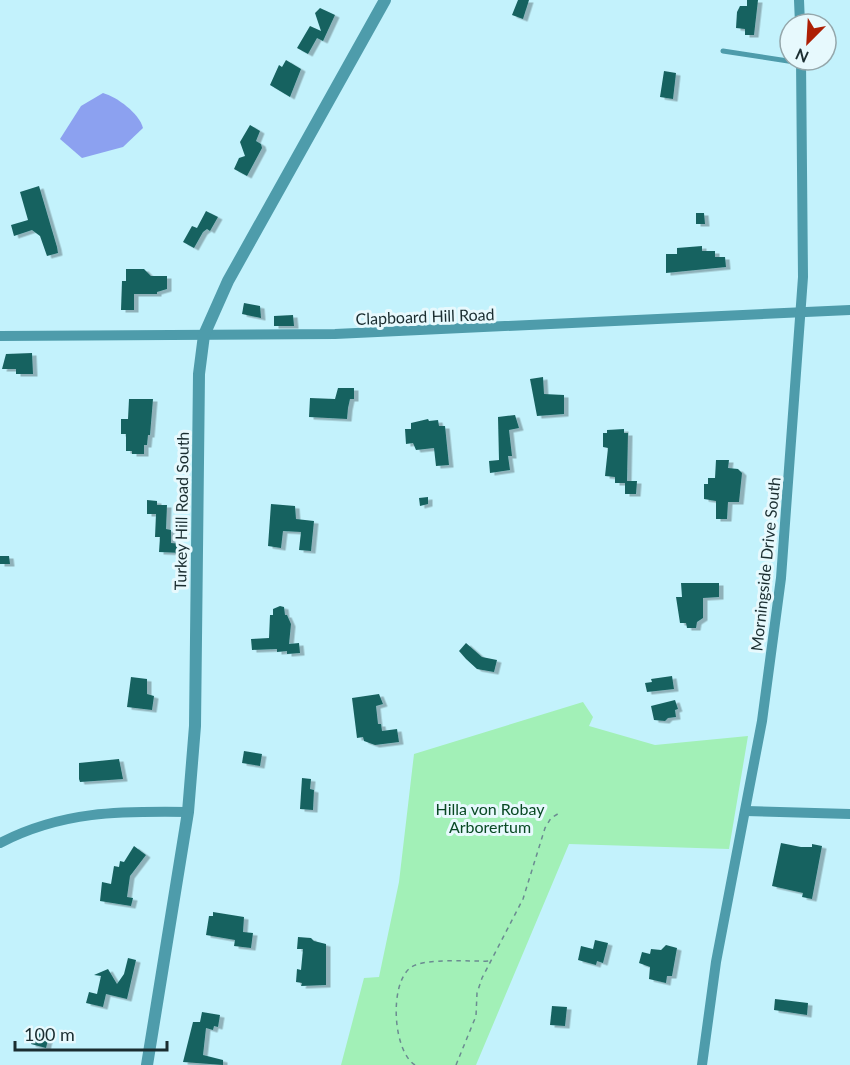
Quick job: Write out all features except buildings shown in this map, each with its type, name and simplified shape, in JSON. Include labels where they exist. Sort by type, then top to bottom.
[{"type":"street","name":"Turkey Hill Road South","points":[[147,1065],[188,812],[195,715],[199,374],[204,335],[228,281],[385,0]]},
{"type":"street","name":"Morningside Drive South","points":[[702,1065],[716,962],[746,811],[781,578],[801,312],[804,163],[801,72]]},
{"type":"street","name":"Clapboard Hill Road","points":[[0,336],[410,332],[850,310]]},
{"type":"street","points":[[0,843],[30,828],[62,819],[118,811],[188,812]]},
{"type":"street","points":[[746,811],[850,814]]},
{"type":"lane","points":[[723,51],[778,58]]},
{"type":"path","points":[[456,1065],[476,1016],[477,993],[482,978],[493,961],[523,899],[545,828],[551,819],[561,812]]},
{"type":"path","points":[[415,1065],[410,1061],[400,1042],[395,1013],[402,980],[409,968],[420,963],[493,961]]},
{"type":"green space","name":"Hilla von Robay Arborertum","points":[[583,702],[593,717],[589,726],[655,745],[748,736],[729,849],[569,844],[476,1065],[341,1065],[364,978],[379,977],[399,882],[414,754]]},
{"type":"water","points":[[103,93],[127,106],[141,122],[143,128],[123,147],[82,158],[60,139],[81,106]]}]
